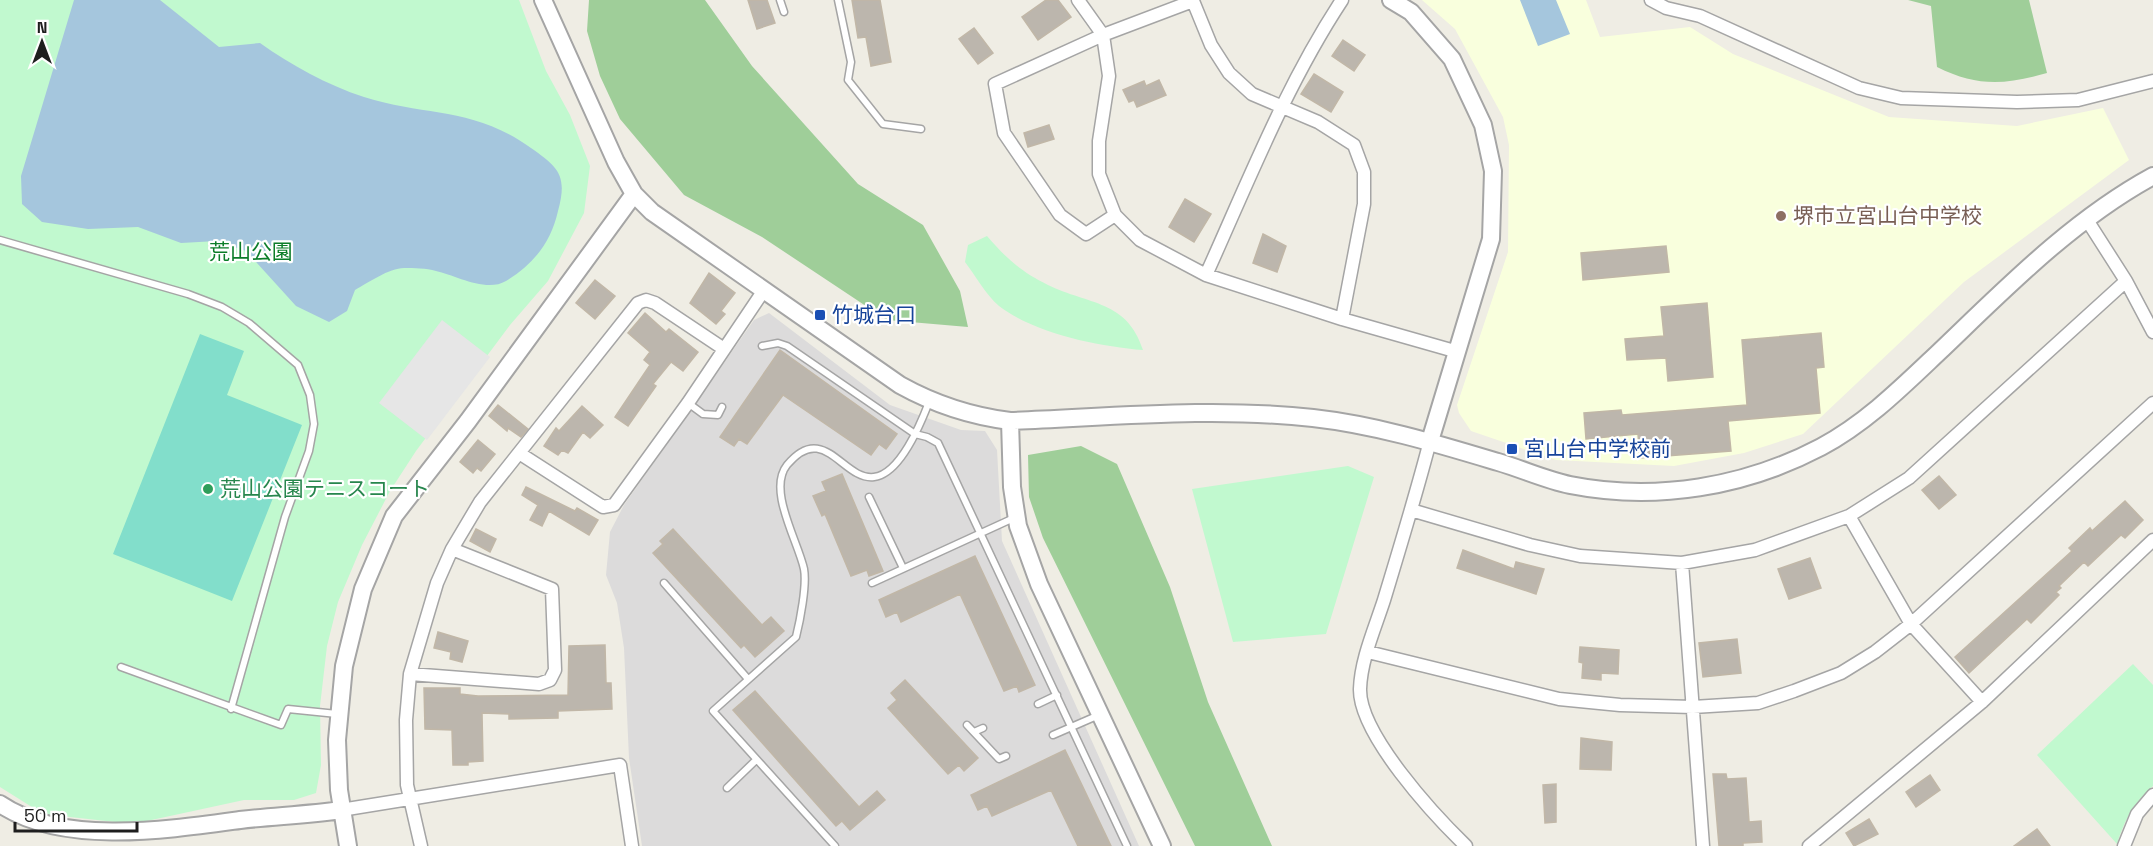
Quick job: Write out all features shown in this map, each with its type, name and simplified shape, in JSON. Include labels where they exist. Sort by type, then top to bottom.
[{"type":"street","points":[[543,0],[615,162],[634,194],[652,212],[900,385],[929,401],[974,416],[1010,421],[1239,412],[1317,418],[1430,441],[1569,485],[1609,490],[1654,492],[1692,489],[1760,474],[1819,448],[1852,430],[2018,278],[2087,220],[2153,176]]},
{"type":"street","points":[[1078,0],[1103,35],[1109,76],[1100,141],[1099,174],[1115,215],[1140,240],[1206,275],[1342,319],[1458,352]]},
{"type":"street","points":[[1206,275],[1316,39],[1342,0]]},
{"type":"street","points":[[1391,0],[1411,12],[1452,59],[1483,125],[1493,171],[1491,239],[1368,652],[1360,690],[1367,718],[1380,744],[1447,828],[1466,846]]},
{"type":"street","points":[[1651,0],[1666,8],[1700,16],[1859,88],[1901,98],[2017,102],[2078,100],[2153,81]]},
{"type":"street","points":[[1115,215],[1086,234],[1060,214],[1004,133],[995,84],[1103,35],[1193,2],[1211,45],[1229,73],[1252,94],[1317,122],[1354,145],[1364,172],[1364,204],[1342,319]]},
{"type":"street","points":[[348,846],[341,810],[338,714],[344,666],[363,589],[394,516],[468,421],[634,194]]},
{"type":"street","points":[[2087,220],[2126,281],[2153,332]]},
{"type":"street","points":[[1411,510],[1530,545],[1580,556],[1682,563],[1755,550],[1849,516],[1909,478],[2126,281]]},
{"type":"street","points":[[519,453],[603,507],[614,505],[688,403],[764,290]]},
{"type":"street","points":[[421,846],[407,785],[406,720],[410,674],[437,583],[452,549],[480,502],[638,303],[646,300],[655,303],[724,350]]},
{"type":"street","points":[[1368,652],[1559,699],[1620,705],[1693,707],[1758,703],[1841,672],[1875,652],[1911,624],[2153,403]]},
{"type":"street","points":[[1010,421],[1012,487],[1016,517],[1039,584],[1162,846]]},
{"type":"street","points":[[1849,516],[1911,624],[1982,702]]},
{"type":"street","points":[[1809,846],[1982,702],[2153,540]]},
{"type":"street","points":[[410,674],[539,684],[550,680],[555,670],[552,589],[452,549]]},
{"type":"street","points":[[1682,563],[1704,846]]},
{"type":"street","points":[[0,804],[12,814],[54,831],[136,835],[243,820],[341,810],[620,765],[632,846]]},
{"type":"street","points":[[2124,846],[2136,814],[2153,795]]},
{"type":"lane","points":[[780,0],[784,12]]},
{"type":"lane","points":[[838,0],[851,62],[848,80],[883,124],[921,129]]},
{"type":"lane","points":[[0,240],[188,294],[222,307],[249,323],[298,364],[310,395],[314,424],[309,451],[285,518],[231,708]]},
{"type":"lane","points":[[762,346],[778,343],[787,346],[915,434],[938,443],[1073,726],[1127,846]]},
{"type":"lane","points":[[835,846],[713,711],[796,637],[805,571],[778,487],[784,469],[797,453],[816,449],[828,453],[861,474],[873,477],[881,474],[909,449],[929,401]]},
{"type":"lane","points":[[688,403],[703,414],[718,414],[722,407]]},
{"type":"lane","points":[[869,497],[903,568]]},
{"type":"lane","points":[[872,583],[1016,517]]},
{"type":"lane","points":[[664,583],[748,680]]},
{"type":"lane","points":[[121,667],[281,725],[288,709],[338,714]]},
{"type":"lane","points":[[1038,704],[1057,695]]},
{"type":"lane","points":[[1053,735],[1100,714]]},
{"type":"lane","points":[[967,725],[999,759],[1006,756]]},
{"type":"lane","points":[[974,732],[983,728]]},
{"type":"lane","points":[[727,788],[756,760]]},
{"type":"shaded area","points":[[74,0],[160,0],[219,47],[260,43],[284,59],[336,87],[387,103],[449,114],[489,125],[531,148],[548,161],[558,173],[561,180],[561,199],[551,233],[533,260],[506,281],[498,284],[480,284],[432,270],[398,269],[385,273],[355,290],[347,311],[329,322],[296,306],[246,251],[217,241],[181,243],[138,227],[88,229],[42,222],[22,204],[21,176]]},
{"type":"shaded area","name":"堺市立宮山台中学校","points":[[1422,0],[1586,0],[1600,37],[1690,27],[1733,54],[1889,117],[2017,126],[2103,108],[2129,160],[1964,282],[1803,434],[1744,453],[1674,466],[1556,460],[1471,431],[1459,413],[1457,405],[1508,252],[1509,145],[1503,117],[1455,29]]},
{"type":"shaded area","points":[[1520,0],[1556,0],[1570,34],[1538,46]]},
{"type":"shaded area","points":[[769,313],[890,405],[961,430],[985,431],[997,450],[1002,541],[1139,846],[642,846],[629,758],[624,648],[617,603],[606,575],[610,532],[624,505],[754,320]]},
{"type":"shaded area","points":[[442,320],[490,357],[427,440],[379,403]]},
{"type":"shaded area","name":"荒山公園テニスコート","points":[[200,334],[244,351],[227,395],[302,425],[232,601],[113,554]]},
{"type":"green space","name":"荒山公園","points":[[0,0],[519,0],[546,71],[570,115],[590,166],[584,213],[548,281],[510,325],[416,451],[390,491],[362,545],[338,602],[327,646],[320,706],[321,765],[316,793],[294,800],[244,800],[133,824],[43,814],[0,787]]},
{"type":"green space","points":[[589,0],[705,0],[752,66],[858,184],[923,225],[960,291],[968,327],[887,320],[762,237],[684,195],[620,119],[600,76],[587,31]]},
{"type":"green space","points":[[1908,0],[2029,0],[2047,73],[2018,80],[1991,82],[1965,78],[1937,67],[1931,6]]},
{"type":"green space","points":[[987,236],[1008,258],[1030,275],[1048,285],[1105,306],[1117,313],[1136,334],[1143,350],[1068,337],[1031,324],[999,306],[985,291],[965,262],[968,245]]},
{"type":"green space","points":[[1081,446],[1117,464],[1170,587],[1208,702],[1272,846],[1195,846],[1043,538],[1029,497],[1028,455]]},
{"type":"green space","points":[[1348,466],[1374,477],[1326,634],[1233,642],[1192,489]]},
{"type":"green space","points":[[2133,664],[2153,685],[2153,786],[2130,812],[2117,844],[2037,755]]},
{"type":"building","points":[[748,0],[767,0],[775,23],[757,29]]},
{"type":"building","points":[[852,0],[880,0],[891,62],[871,66],[866,37],[858,38]]},
{"type":"building","points":[[1046,0],[1058,0],[1071,17],[1038,40],[1022,17]]},
{"type":"building","points":[[974,28],[993,53],[978,64],[959,39]]},
{"type":"building","points":[[1343,40],[1365,55],[1354,71],[1332,56]]},
{"type":"building","points":[[1314,74],[1343,92],[1331,112],[1301,94]]},
{"type":"building","points":[[1159,80],[1166,95],[1137,107],[1134,100],[1129,102],[1123,90],[1144,81],[1146,86]]},
{"type":"building","points":[[1049,125],[1054,139],[1028,147],[1024,133]]},
{"type":"building","points":[[1185,199],[1211,214],[1194,242],[1169,227]]},
{"type":"building","points":[[1263,234],[1286,246],[1277,272],[1253,263]]},
{"type":"building","points":[[1666,246],[1669,272],[1583,280],[1581,253]]},
{"type":"building","points":[[709,273],[735,293],[721,311],[725,314],[716,324],[690,303]]},
{"type":"building","points":[[595,280],[615,296],[595,319],[576,303]]},
{"type":"building","points":[[1707,303],[1713,377],[1668,381],[1666,358],[1627,360],[1625,339],[1664,336],[1661,307]]},
{"type":"building","points":[[645,313],[666,332],[669,329],[698,352],[683,371],[671,362],[653,384],[656,386],[628,426],[615,417],[650,365],[644,360],[650,352],[628,333]]},
{"type":"building","points":[[1821,333],[1824,367],[1816,368],[1820,413],[1728,421],[1731,451],[1640,458],[1638,434],[1586,439],[1584,413],[1621,410],[1622,415],[1747,405],[1742,340]]},
{"type":"building","points":[[780,350],[897,434],[886,449],[879,444],[871,455],[783,395],[747,444],[739,439],[734,446],[720,437]]},
{"type":"building","points":[[498,405],[528,429],[521,437],[508,428],[507,431],[489,416]]},
{"type":"building","points":[[582,406],[603,425],[590,438],[583,432],[568,453],[562,450],[558,455],[544,446],[556,428],[559,431]]},
{"type":"building","points":[[478,440],[495,454],[481,471],[477,468],[473,473],[460,462]]},
{"type":"building","points":[[842,474],[883,571],[869,576],[867,570],[851,576],[825,514],[822,516],[813,496],[826,491],[822,482]]},
{"type":"building","points":[[1939,476],[1956,495],[1939,509],[1922,490]]},
{"type":"building","points":[[526,487],[575,511],[577,508],[598,520],[589,535],[549,511],[542,526],[530,520],[538,505],[522,495]]},
{"type":"building","points":[[2125,501],[2143,520],[2125,538],[2121,535],[2088,566],[2084,562],[2059,586],[2061,588],[2056,592],[2059,595],[2031,623],[2027,619],[1969,673],[1955,657],[2072,551],[2069,548],[2090,528],[2092,531]]},
{"type":"building","points":[[476,529],[496,539],[490,552],[470,541]]},
{"type":"building","points":[[673,529],[762,625],[771,617],[784,631],[755,657],[744,645],[741,648],[653,553],[663,544],[660,541]]},
{"type":"building","points":[[1463,550],[1514,569],[1516,562],[1544,569],[1536,594],[1457,568]]},
{"type":"building","points":[[975,556],[1035,685],[1019,692],[1017,686],[1004,691],[960,594],[901,622],[897,612],[886,617],[879,600]]},
{"type":"building","points":[[1810,558],[1821,588],[1789,599],[1778,569]]},
{"type":"building","points":[[438,632],[468,641],[462,662],[450,659],[451,652],[434,648]]},
{"type":"building","points":[[1737,639],[1741,673],[1703,677],[1699,643]]},
{"type":"building","points":[[605,645],[606,683],[611,683],[612,709],[558,711],[558,718],[509,719],[509,714],[482,713],[483,761],[468,762],[468,765],[453,765],[452,730],[425,729],[424,688],[460,688],[460,694],[478,696],[568,695],[569,646]]},
{"type":"building","points":[[1580,647],[1619,650],[1618,674],[1601,673],[1601,680],[1582,678],[1583,663],[1579,662]]},
{"type":"building","points":[[905,680],[978,758],[964,771],[959,765],[948,774],[888,708],[897,700],[891,693]]},
{"type":"building","points":[[755,691],[859,807],[877,791],[885,800],[850,830],[842,821],[836,826],[733,710]]},
{"type":"building","points":[[1581,738],[1612,742],[1611,770],[1580,769]]},
{"type":"building","points":[[1065,750],[1111,846],[1078,846],[1051,790],[992,816],[987,806],[978,810],[971,795]]},
{"type":"building","points":[[1713,774],[1726,774],[1727,779],[1746,778],[1749,822],[1761,821],[1762,842],[1743,843],[1743,846],[1719,846]]},
{"type":"building","points":[[1930,775],[1940,790],[1916,807],[1906,792]]},
{"type":"building","points":[[1556,784],[1556,822],[1545,823],[1543,785]]},
{"type":"building","points":[[1869,819],[1878,834],[1854,846],[1846,833]]},
{"type":"building","points":[[2037,829],[2050,846],[2014,846]]},
{"type":"place","name":"堺市立宮山台中学校","points":[[1781,216]]},
{"type":"place","name":"竹城台口","points":[[820,315]]},
{"type":"place","name":"宮山台中学校前","points":[[1512,449]]},
{"type":"place","name":"荒山公園テニスコート","points":[[208,489]]}]
